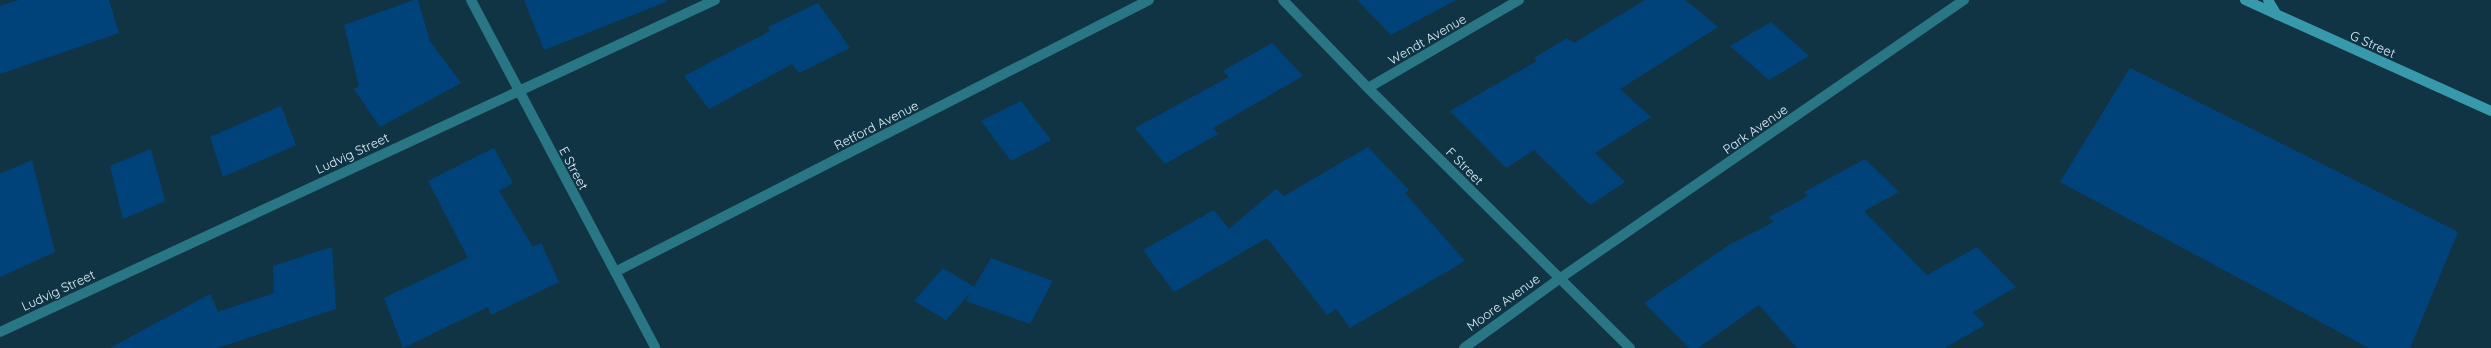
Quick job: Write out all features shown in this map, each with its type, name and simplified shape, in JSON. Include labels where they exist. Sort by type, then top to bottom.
[{"type":"street","name":"E Street","points":[[471,0],[655,347]]},
{"type":"street","name":"Ludvig Street","points":[[0,332],[518,90],[715,0]]},
{"type":"street","name":"Retford Avenue","points":[[615,272],[1148,0]]},
{"type":"street","name":"F Street","points":[[1283,0],[1368,88],[1630,348]]},
{"type":"street","name":"Wendt Avenue","points":[[1368,88],[1519,0]]},
{"type":"street","name":"Park Avenue","points":[[1559,279],[1964,0]]},
{"type":"street","name":"G Street","points":[[2245,0],[2491,111]]},
{"type":"street","points":[[2268,0],[2277,15]]},
{"type":"street","name":"Moore Avenue","points":[[1464,348],[1559,279]]},
{"type":"building","points":[[19,0],[109,0],[119,33],[0,74],[0,6]]},
{"type":"building","points":[[414,0],[418,0],[430,41],[461,83],[380,127],[354,89],[359,86],[344,25]]},
{"type":"building","points":[[524,0],[666,0],[666,2],[544,50]]},
{"type":"building","points":[[1357,0],[1456,0],[1391,35]]},
{"type":"building","points":[[1645,0],[1685,0],[1718,27],[1620,89],[1651,117],[1595,153],[1625,182],[1590,205],[1534,150],[1506,168],[1450,111],[1537,61],[1534,58],[1567,38],[1574,43]]},
{"type":"building","points":[[818,3],[850,48],[799,73],[792,64],[709,109],[684,76],[770,31],[768,27]]},
{"type":"building","points":[[1771,22],[1809,56],[1769,80],[1730,46]]},
{"type":"building","points":[[1272,43],[1303,76],[1213,128],[1218,134],[1165,164],[1135,128],[1229,77],[1223,71]]},
{"type":"building","points":[[2130,68],[2458,232],[2410,348],[2369,348],[2060,182]]},
{"type":"building","points":[[1021,101],[1051,140],[1011,161],[981,121]]},
{"type":"building","points":[[281,106],[296,145],[223,177],[210,137]]},
{"type":"building","points":[[1368,147],[1409,190],[1405,193],[1465,261],[1350,328],[1336,309],[1327,315],[1267,238],[1174,292],[1143,250],[1214,210],[1229,229],[1276,189],[1284,196]]},
{"type":"building","points":[[494,148],[513,183],[499,191],[533,247],[541,243],[559,282],[491,315],[488,307],[403,348],[384,298],[468,258],[428,181]]},
{"type":"building","points":[[151,149],[165,201],[123,219],[110,166]]},
{"type":"building","points":[[1865,159],[1899,192],[1864,211],[1927,275],[1977,247],[2016,287],[1973,312],[1985,325],[1945,348],[1797,348],[1759,305],[1698,348],[1689,348],[1644,303],[1729,245],[1774,222],[1769,217],[1808,196],[1804,192]]},
{"type":"building","points":[[32,160],[55,252],[0,277],[0,174]]},
{"type":"building","points":[[332,247],[336,309],[217,348],[110,348],[210,294],[218,312],[274,293],[273,266]]},
{"type":"building","points":[[991,258],[1053,281],[1030,324],[966,301],[971,292],[946,320],[914,301],[943,268],[974,287]]}]
